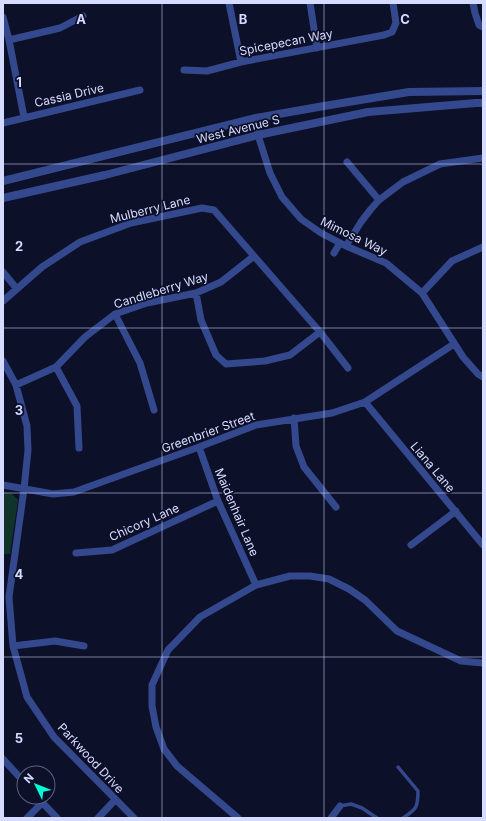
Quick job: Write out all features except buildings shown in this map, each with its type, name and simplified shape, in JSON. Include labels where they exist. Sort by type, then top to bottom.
[{"type":"street","points":[[230,3],[241,62]]},
{"type":"street","points":[[310,3],[316,48]]},
{"type":"street","name":"Spicepecan Way","points":[[184,70],[207,71],[241,62],[384,35],[392,32],[396,23],[392,3]]},
{"type":"street","points":[[473,3],[475,14],[481,26]]},
{"type":"street","points":[[9,40],[60,28],[83,16]]},
{"type":"street","points":[[3,17],[24,117]]},
{"type":"street","name":"Cassia Drive","points":[[3,123],[140,90]]},
{"type":"street","name":"West Avenue S","points":[[3,181],[256,118],[409,92],[483,91]]},
{"type":"street","name":"West Avenue S","points":[[3,198],[105,176],[258,135],[368,112],[483,103]]},
{"type":"street","name":"Mimosa Way","points":[[256,118],[258,135],[270,173],[282,197],[301,219],[321,234],[386,263],[422,293],[462,357],[478,374],[483,377]]},
{"type":"street","points":[[334,253],[379,200],[402,182],[440,164],[483,158]]},
{"type":"street","points":[[347,162],[379,200]]},
{"type":"street","name":"Mulberry Lane","points":[[3,301],[42,267],[80,242],[131,223],[202,208],[214,210],[320,332],[348,368]]},
{"type":"street","points":[[422,293],[452,261],[483,247]]},
{"type":"street","name":"Candleberry Way","points":[[16,385],[56,367],[85,336],[114,314],[147,303],[196,293],[222,282],[254,256]]},
{"type":"street","points":[[3,272],[17,289]]},
{"type":"street","points":[[196,293],[201,320],[216,355],[226,364],[264,361],[290,355],[320,332]]},
{"type":"street","points":[[114,314],[140,363],[154,410]]},
{"type":"street","name":"Greenbrier Street","points":[[3,485],[53,494],[74,492],[256,425],[332,413],[365,402],[454,344]]},
{"type":"street","name":"Parkwood Drive","points":[[3,361],[16,385],[27,426],[28,450],[24,489],[9,597],[13,646],[27,698],[54,737],[134,818]]},
{"type":"street","points":[[56,367],[77,406],[79,448]]},
{"type":"street","name":"Liana Lane","points":[[365,402],[483,545]]},
{"type":"street","points":[[294,418],[296,446],[304,467],[336,507]]},
{"type":"street","name":"Maidenhair Lane","points":[[199,447],[218,501],[256,585]]},
{"type":"street","name":"Chicory Lane","points":[[76,553],[112,550],[218,501]]},
{"type":"street","points":[[411,545],[456,511]]},
{"type":"street","points":[[238,818],[177,766],[164,749],[156,727],[153,713],[152,685],[168,650],[200,617],[256,585],[290,576],[310,576],[329,580],[349,589],[365,600],[397,631],[461,661],[483,663]]},
{"type":"street","points":[[13,646],[55,641],[84,646]]},
{"type":"street","points":[[3,759],[16,773]]},
{"type":"street","points":[[98,818],[115,800]]},
{"type":"street","points":[[27,818],[40,805]]},
{"type":"street","points":[[44,805],[57,818]]},
{"type":"street","points":[[330,818],[340,806]]},
{"type":"lane","points":[[398,767],[418,791],[418,804],[412,812],[403,818]]},
{"type":"lane","points":[[340,806],[351,804],[362,808],[377,818]]},
{"type":"green space","points":[[3,492],[12,494],[18,500],[10,554],[3,554]]}]
